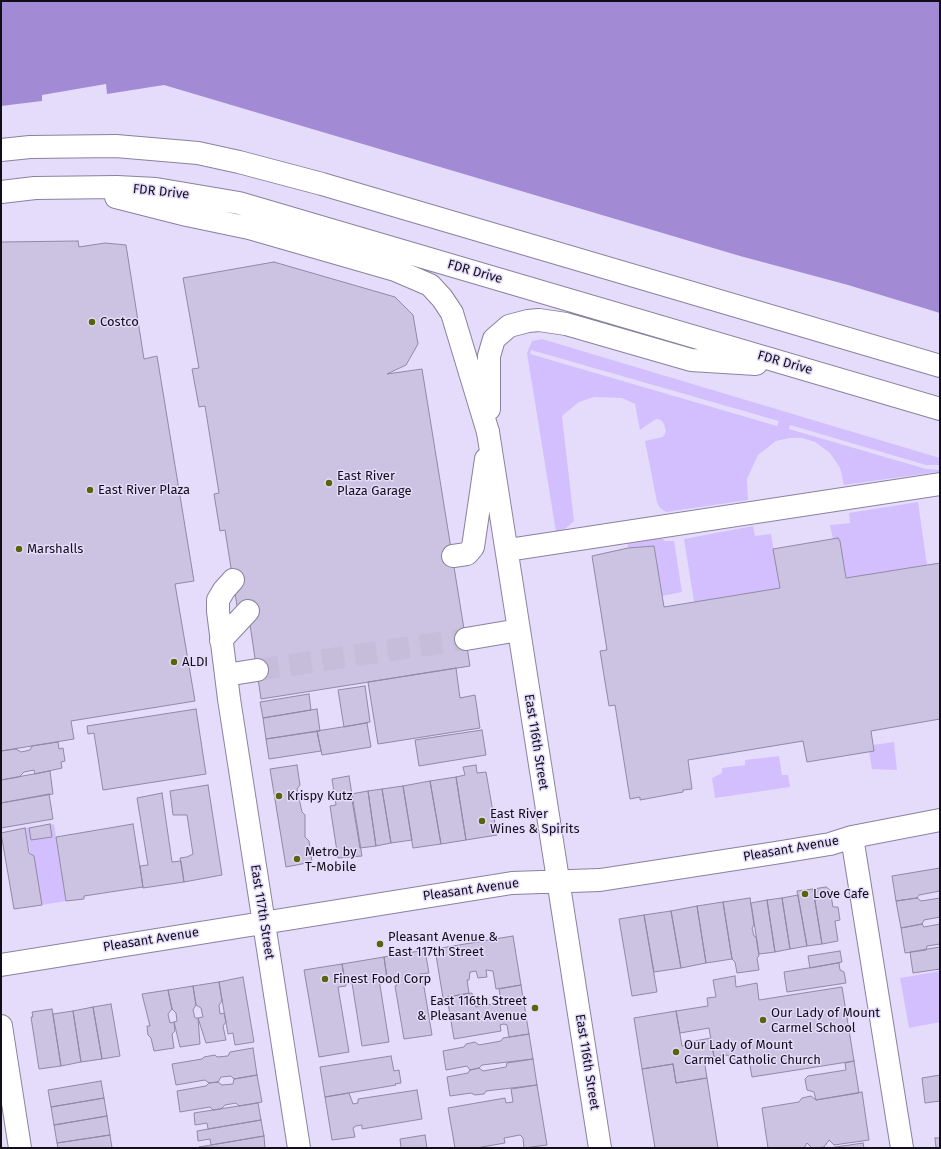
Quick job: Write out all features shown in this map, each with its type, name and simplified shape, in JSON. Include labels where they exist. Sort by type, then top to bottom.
[{"type":"main road","points":[[1,150],[30,147],[116,146],[198,153],[239,162],[322,184],[940,366]]},
{"type":"main road","points":[[76,186],[187,215],[249,228],[395,270],[415,277],[430,285],[442,298],[452,313],[489,434]]},
{"type":"main road","name":"FDR Drive","points":[[1,192],[76,186],[156,189],[239,203],[940,409]]},
{"type":"main road","points":[[454,556],[467,554],[473,547],[489,434],[489,371],[491,347],[494,339],[501,332],[518,323],[539,320],[566,324],[691,360],[793,366]]},
{"type":"main road","name":"East 116th Street","points":[[489,434],[600,1148]]},
{"type":"main road","points":[[508,550],[940,484]]},
{"type":"main road","name":"East 117th Street","points":[[230,609],[226,675],[299,1148]]},
{"type":"main road","points":[[466,639],[519,630]]},
{"type":"main road","points":[[226,675],[257,670]]},
{"type":"main road","name":"Pleasant Avenue","points":[[1,965],[512,883],[600,880],[830,844],[852,837],[940,820]]},
{"type":"main road","points":[[852,837],[902,1148]]},
{"type":"main road","points":[[1,1026],[20,1148]]},
{"type":"shaded area","points":[[1,1],[940,1],[940,313],[848,285],[740,256],[164,85],[107,94],[106,84],[42,95],[42,101],[1,106]]},
{"type":"shaded area","points":[[542,339],[940,458],[940,465],[926,465],[790,425],[789,429],[926,469],[940,470],[940,476],[937,472],[844,485],[840,468],[830,453],[815,442],[802,438],[789,438],[776,441],[758,455],[747,479],[748,500],[666,512],[660,508],[657,502],[645,441],[663,437],[666,431],[664,424],[661,420],[656,419],[640,430],[635,404],[622,398],[594,397],[579,402],[562,416],[574,521],[565,529],[556,532],[527,353],[532,341]],"holes":[[[531,350],[779,421],[777,426],[530,354]]]},
{"type":"shaded area","points":[[918,502],[927,565],[846,578],[840,541],[838,538],[833,539],[830,525],[850,523],[849,513]]},
{"type":"shaded area","points":[[753,526],[755,536],[771,534],[780,588],[694,602],[684,539]]},
{"type":"shaded area","points":[[659,536],[665,541],[674,541],[682,592],[662,596],[654,546],[628,548],[627,540]]},
{"type":"shaded area","points":[[894,742],[897,770],[872,769],[869,751],[873,745]]},
{"type":"shaded area","points":[[779,756],[782,775],[788,775],[790,787],[715,798],[712,778],[722,773],[722,768],[745,765],[745,760]]},
{"type":"shaded area","points":[[54,824],[66,901],[42,905],[25,828]]},
{"type":"shaded area","points":[[940,971],[940,1022],[909,1028],[900,978]]},
{"type":"building","name":"East River Plaza","points":[[78,241],[79,247],[105,243],[126,245],[144,359],[157,356],[194,581],[175,584],[195,701],[71,721],[74,739],[1,751],[1,242]]},
{"type":"building","name":"East River Plaza Garage","points":[[274,262],[395,297],[413,315],[418,344],[406,365],[387,374],[422,369],[470,666],[261,699],[248,611],[238,612],[225,530],[220,531],[214,494],[219,493],[205,406],[199,407],[192,369],[199,368],[183,278]]},
{"type":"building","points":[[838,538],[840,541],[846,578],[940,563],[940,719],[871,731],[874,751],[807,762],[803,741],[688,760],[692,789],[640,800],[640,797],[630,799],[615,705],[609,706],[600,651],[607,650],[592,556],[628,548],[654,546],[664,607],[780,588],[773,549]]},
{"type":"building","points":[[456,668],[460,698],[475,695],[480,728],[378,744],[368,682]]},
{"type":"building","points":[[365,686],[370,722],[344,727],[338,690]]},
{"type":"building","points":[[309,694],[311,710],[263,718],[260,702]]},
{"type":"building","points":[[196,709],[206,774],[103,790],[94,733],[88,734],[87,726]]},
{"type":"building","points":[[317,709],[320,731],[266,739],[263,718]]},
{"type":"building","points":[[367,723],[371,747],[322,755],[317,731]]},
{"type":"building","points":[[482,730],[486,755],[419,766],[415,740]]},
{"type":"building","points":[[317,731],[321,751],[269,759],[266,739]]},
{"type":"building","points":[[58,742],[59,749],[63,748],[65,761],[61,762],[62,768],[35,774],[34,770],[24,772],[19,777],[1,780],[1,751],[16,749],[21,752],[30,750],[32,746]]},
{"type":"building","points":[[297,765],[300,785],[297,789],[302,812],[305,815],[305,837],[309,841],[312,862],[286,867],[270,769]]},
{"type":"building","points":[[476,765],[477,773],[486,772],[497,835],[466,840],[456,777],[465,775],[463,767]]},
{"type":"building","points":[[50,771],[53,794],[1,803],[1,780]]},
{"type":"building","points":[[349,776],[362,856],[338,858],[330,806],[336,805],[332,779]]},
{"type":"building","points":[[456,777],[466,840],[441,844],[430,781]]},
{"type":"building","points":[[430,781],[441,844],[413,848],[403,786]]},
{"type":"building","points":[[208,785],[222,875],[184,882],[180,858],[193,854],[187,815],[173,815],[170,791]]},
{"type":"building","points":[[403,786],[412,840],[391,843],[382,789]]},
{"type":"building","points":[[382,789],[391,843],[376,846],[368,791]]},
{"type":"building","points":[[368,791],[376,846],[360,848],[351,794]]},
{"type":"building","points":[[162,793],[172,862],[181,861],[184,882],[143,888],[140,866],[148,865],[137,798]]},
{"type":"building","points":[[49,794],[53,819],[1,828],[1,803]]},
{"type":"building","points":[[50,824],[52,837],[31,840],[29,828]]},
{"type":"building","points":[[133,824],[143,887],[84,896],[84,899],[66,901],[56,837]]},
{"type":"building","points":[[25,828],[29,853],[34,856],[42,905],[14,909],[1,833]]},
{"type":"building","points":[[940,868],[940,891],[919,895],[917,898],[896,901],[892,876]]},
{"type":"building","points":[[826,887],[830,890],[833,907],[838,907],[840,920],[835,921],[838,941],[822,944],[813,889]]},
{"type":"building","points":[[813,889],[822,944],[807,946],[797,891]]},
{"type":"building","points":[[798,895],[807,946],[790,949],[782,898]]},
{"type":"building","points":[[750,898],[754,925],[752,928],[754,936],[756,937],[759,956],[757,958],[759,970],[737,973],[735,962],[732,959],[723,902]]},
{"type":"building","points":[[782,898],[790,949],[775,952],[767,900]]},
{"type":"building","points":[[917,898],[921,901],[940,898],[940,917],[924,920],[922,924],[901,928],[896,901]]},
{"type":"building","points":[[767,900],[775,952],[759,954],[751,903]]},
{"type":"building","points":[[723,902],[732,959],[706,963],[697,906]]},
{"type":"building","points":[[697,906],[706,963],[681,968],[671,911]]},
{"type":"building","points":[[671,911],[681,968],[654,972],[644,915]]},
{"type":"building","points":[[644,915],[657,992],[632,996],[619,919]]},
{"type":"building","points":[[922,924],[924,927],[940,924],[940,944],[927,946],[926,950],[905,953],[901,928]]},
{"type":"building","points":[[513,936],[521,985],[496,989],[493,971],[486,970],[487,977],[478,978],[476,971],[470,972],[469,980],[467,980],[469,993],[443,998],[435,949]]},
{"type":"building","points":[[940,947],[940,969],[913,973],[910,952]]},
{"type":"building","points":[[425,950],[429,973],[420,974],[419,978],[420,982],[423,981],[432,1035],[404,1039],[395,986],[397,985],[395,978],[387,979],[384,957]]},
{"type":"building","points":[[840,951],[842,962],[810,968],[808,956]]},
{"type":"building","points":[[384,957],[387,977],[379,979],[389,1042],[362,1046],[352,983],[345,984],[342,964]]},
{"type":"building","points":[[839,963],[840,970],[844,972],[846,983],[787,992],[784,972]]},
{"type":"building","points":[[342,964],[346,986],[338,987],[349,1052],[319,1057],[304,970]]},
{"type":"building","name":"Our Lady of Mount Carmel School","points":[[735,976],[736,987],[757,983],[759,1000],[842,987],[854,1061],[752,1077],[749,1060],[735,1060],[727,1055],[714,1057],[709,1028],[680,1033],[676,1011],[708,1006],[707,998],[716,997],[713,980]]},
{"type":"building","points":[[243,977],[254,1042],[235,1045],[233,1033],[228,1034],[219,982]]},
{"type":"building","points":[[219,982],[222,1001],[219,1005],[220,1014],[224,1013],[226,1022],[223,1026],[226,1040],[206,1043],[198,1018],[203,1017],[201,1008],[196,1005],[193,986]]},
{"type":"building","points":[[521,985],[529,1034],[509,1037],[507,1025],[504,1024],[500,1025],[501,1031],[454,1039],[447,997],[472,993],[476,1007],[498,1003],[501,1001],[499,989]]},
{"type":"building","points":[[193,986],[196,1005],[193,1010],[195,1018],[198,1018],[200,1044],[180,1047],[174,1022],[177,1021],[176,1013],[172,1009],[168,990]]},
{"type":"building","points":[[168,990],[172,1009],[168,1014],[170,1023],[174,1022],[175,1031],[172,1034],[174,1048],[154,1051],[151,1038],[148,1035],[147,1026],[150,1026],[142,994]]},
{"type":"building","points":[[111,1004],[120,1056],[102,1059],[93,1007]]},
{"type":"building","points":[[93,1007],[102,1059],[81,1062],[73,1011]]},
{"type":"building","points":[[52,1009],[61,1066],[39,1069],[31,1017],[33,1017],[32,1012]]},
{"type":"building","points":[[73,1011],[81,1062],[61,1066],[53,1014]]},
{"type":"building","name":"Our Lady of Mount Carmel Catholic Church","points":[[676,1011],[682,1046],[689,1045],[689,1042],[711,1038],[714,1057],[704,1059],[707,1078],[676,1083],[673,1064],[642,1069],[634,1018]]},
{"type":"building","points":[[529,1034],[533,1059],[482,1065],[479,1068],[470,1070],[467,1066],[446,1070],[443,1051],[464,1047],[466,1044],[475,1042],[479,1045],[501,1041],[503,1038]]},
{"type":"building","points":[[253,1048],[257,1075],[234,1079],[231,1076],[221,1077],[218,1082],[209,1083],[205,1080],[176,1085],[172,1064],[202,1059],[204,1057],[215,1055],[217,1057],[228,1056],[230,1052]]},
{"type":"building","points":[[391,1056],[394,1071],[399,1070],[401,1083],[325,1097],[320,1067]]},
{"type":"building","points":[[533,1059],[537,1085],[486,1091],[484,1094],[475,1095],[471,1093],[450,1096],[447,1077],[468,1073],[470,1070],[479,1068],[483,1071],[506,1067],[507,1063]]},
{"type":"building","points":[[854,1061],[859,1093],[816,1100],[814,1092],[807,1090],[805,1079],[808,1076],[846,1070],[845,1063]]},
{"type":"building","points":[[673,1064],[676,1083],[707,1078],[718,1148],[655,1148],[642,1069]]},
{"type":"building","points":[[257,1075],[262,1102],[239,1106],[236,1103],[225,1105],[221,1109],[213,1110],[210,1107],[180,1112],[177,1091],[206,1086],[209,1083],[218,1082],[222,1085],[233,1084],[234,1079]]},
{"type":"building","points":[[940,1075],[940,1101],[925,1103],[922,1078]]},
{"type":"building","points":[[101,1081],[104,1098],[51,1107],[48,1090]]},
{"type":"building","points":[[537,1085],[547,1145],[524,1148],[523,1138],[520,1135],[504,1138],[505,1143],[476,1148],[455,1148],[448,1108],[505,1098],[506,1103],[513,1102],[511,1089]]},
{"type":"building","points":[[417,1090],[422,1119],[362,1129],[362,1125],[356,1126],[353,1128],[355,1137],[332,1140],[325,1097],[349,1093],[353,1104],[358,1103],[358,1099]]},
{"type":"building","points":[[862,1092],[869,1140],[834,1145],[829,1140],[824,1147],[816,1148],[812,1148],[807,1143],[804,1148],[768,1148],[762,1108],[799,1102],[802,1098],[811,1096],[816,1100]]},
{"type":"building","points":[[104,1098],[107,1116],[54,1125],[51,1107]]},
{"type":"building","points":[[258,1103],[261,1120],[208,1129],[207,1123],[195,1125],[194,1113]]},
{"type":"building","points":[[107,1116],[110,1135],[57,1143],[54,1125]]},
{"type":"building","points":[[261,1120],[264,1136],[211,1145],[210,1139],[198,1141],[197,1131]]},
{"type":"building","points":[[110,1135],[112,1148],[58,1148],[57,1143]]},
{"type":"building","points":[[425,1135],[427,1148],[401,1148],[400,1139]]},
{"type":"building","points":[[264,1136],[265,1148],[199,1147],[211,1145]]},
{"type":"building","points":[[935,1138],[940,1138],[940,1148],[936,1148]]},
{"type":"building","points":[[863,1143],[864,1148],[829,1148]]},
{"type":"tunnel","points":[[257,670],[466,639]]},
{"type":"place","name":"Costco","points":[[92,322]]},
{"type":"place","name":"East River Plaza Garage","points":[[329,483]]},
{"type":"place","name":"East River Plaza","points":[[90,490]]},
{"type":"place","name":"Marshalls","points":[[19,549]]},
{"type":"place","name":"ALDI","points":[[174,662]]},
{"type":"place","name":"Krispy Kutz","points":[[279,796]]},
{"type":"place","name":"East River Wines & Spirits","points":[[482,821]]},
{"type":"place","name":"Metro by T-Mobile","points":[[297,859]]},
{"type":"place","name":"Love Cafe","points":[[805,894]]},
{"type":"place","name":"Pleasant Avenue & East 117th Street","points":[[380,944]]},
{"type":"place","name":"Finest Food Corp","points":[[325,979]]},
{"type":"place","name":"East 116th Street & Pleasant Avenue","points":[[535,1008]]},
{"type":"place","name":"Our Lady of Mount Carmel School","points":[[763,1020]]},
{"type":"place","name":"Our Lady of Mount Carmel Catholic Church","points":[[676,1052]]}]
